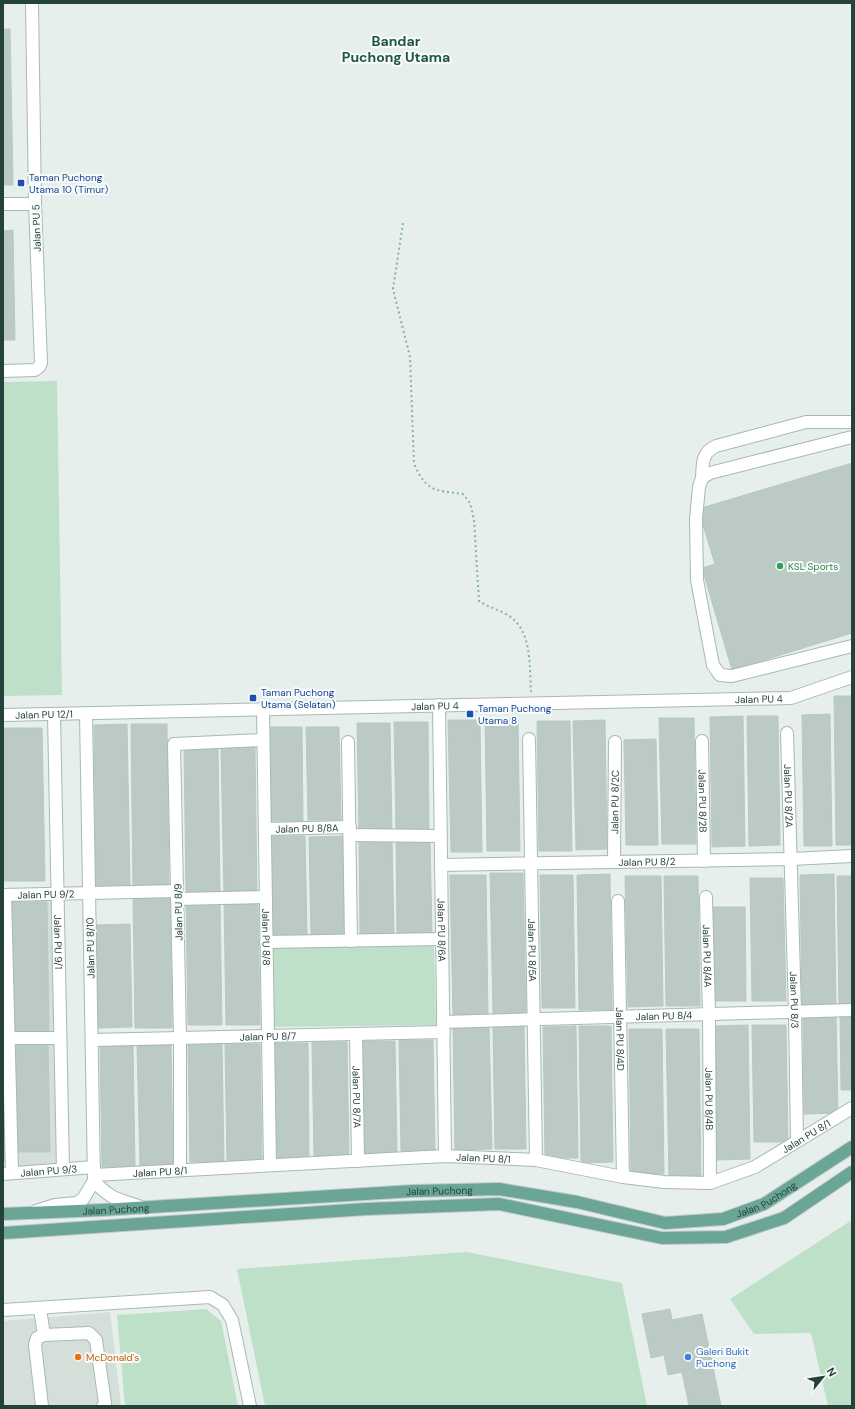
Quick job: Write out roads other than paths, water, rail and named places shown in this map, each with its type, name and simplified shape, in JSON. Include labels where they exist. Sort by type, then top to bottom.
[{"type":"main road","name":"Jalan Puchong","points":[[3,1214],[405,1192],[499,1189],[577,1202],[665,1223],[723,1219],[764,1204],[852,1147]]},
{"type":"main road","name":"Jalan Puchong","points":[[3,1233],[358,1210],[499,1204],[662,1238],[726,1237],[784,1218],[852,1172]]},
{"type":"main road","points":[[807,1202],[852,1180]]},
{"type":"street","name":"Jalan PU 5","points":[[3,371],[35,370],[41,363],[35,204],[32,3]]},
{"type":"street","points":[[3,204],[35,204]]},
{"type":"street","points":[[852,422],[806,422],[716,446],[706,451],[704,456],[702,478],[699,486],[696,519],[697,580],[716,670],[720,675],[732,676],[852,646]]},
{"type":"street","points":[[702,478],[710,472],[852,436]]},
{"type":"street","name":"Jalan PU 4","points":[[86,714],[790,698],[852,677]]},
{"type":"street","name":"Jalan PU 8/6A","points":[[438,705],[445,1156]]},
{"type":"street","name":"Jalan PU 8/8","points":[[263,709],[270,1165]]},
{"type":"street","name":"Jalan PU 9/1","points":[[54,714],[63,1169]]},
{"type":"street","name":"Jalan PU 12/1","points":[[3,715],[86,714]]},
{"type":"street","name":"Jalan PU 8/10","points":[[86,714],[94,1174]]},
{"type":"street","name":"Jalan PU 8/2A","points":[[787,733],[791,860]]},
{"type":"street","name":"Jalan PU 8/5A","points":[[529,739],[532,1018],[536,1160]]},
{"type":"street","name":"Jalan PU 8/9","points":[[180,1170],[180,1038],[174,744],[263,740]]},
{"type":"street","name":"Jalan PU 8/2B","points":[[702,741],[704,861]]},
{"type":"street","points":[[348,742],[351,941]]},
{"type":"street","name":"Jalan PU 8/2C","points":[[614,862],[616,742]]},
{"type":"street","name":"Jalan PU 8/8A","points":[[264,829],[350,831],[440,836]]},
{"type":"street","name":"Jalan PU 8/2","points":[[441,865],[791,860],[852,856]]},
{"type":"street","name":"Jalan PU 8/3","points":[[791,860],[797,1140]]},
{"type":"street","name":"Jalan PU 9/2","points":[[4,895],[89,894],[266,897]]},
{"type":"street","points":[[4,895],[8,1174]]},
{"type":"street","name":"Jalan PU 8/4A","points":[[706,897],[709,1014]]},
{"type":"street","name":"Jalan PU 8/4D","points":[[618,901],[623,1177]]},
{"type":"street","points":[[266,942],[442,939]]},
{"type":"street","name":"Jalan PU 8/4","points":[[444,1027],[532,1018],[852,1010]]},
{"type":"street","name":"Jalan PU 8/4B","points":[[709,1014],[710,1183]]},
{"type":"street","name":"Jalan PU 8/7","points":[[92,1040],[356,1034],[444,1027]]},
{"type":"street","name":"Jalan PU 8/7A","points":[[356,1034],[358,1161]]},
{"type":"street","points":[[6,1038],[60,1038]]},
{"type":"street","name":"Jalan PU 8/1","points":[[94,1174],[445,1156],[536,1160],[623,1177],[664,1182],[710,1183],[755,1167],[797,1140],[852,1108]]},
{"type":"street","name":"Jalan PU 9/3","points":[[8,1174],[63,1169],[94,1174]]},
{"type":"street","points":[[94,1174],[106,1194],[118,1200],[141,1207]]},
{"type":"street","points":[[30,1213],[55,1205],[77,1203],[83,1199],[94,1174]]},
{"type":"street","points":[[3,1310],[210,1297],[223,1305],[232,1320],[250,1406]]},
{"type":"street","points":[[40,1308],[44,1334]]},
{"type":"street","points":[[42,1406],[35,1345],[36,1338],[44,1334],[89,1333],[94,1335],[96,1340],[105,1403],[103,1406]]},
{"type":"place","name":"Taman Puchong Utama 10 (Timur)","points":[[21,183]]},
{"type":"place","name":"KSL Sports","points":[[780,566]]},
{"type":"place","name":"Taman Puchong Utama (Selatan)","points":[[253,698]]},
{"type":"place","name":"Taman Puchong Utama 8","points":[[470,714]]},
{"type":"place","name":"McDonald's","points":[[78,1357]]},
{"type":"place","name":"Galeri Bukit Puchong","points":[[688,1357]]},
{"type":"district","name":"Bandar Puchong Utama","points":[[396,50]]}]
